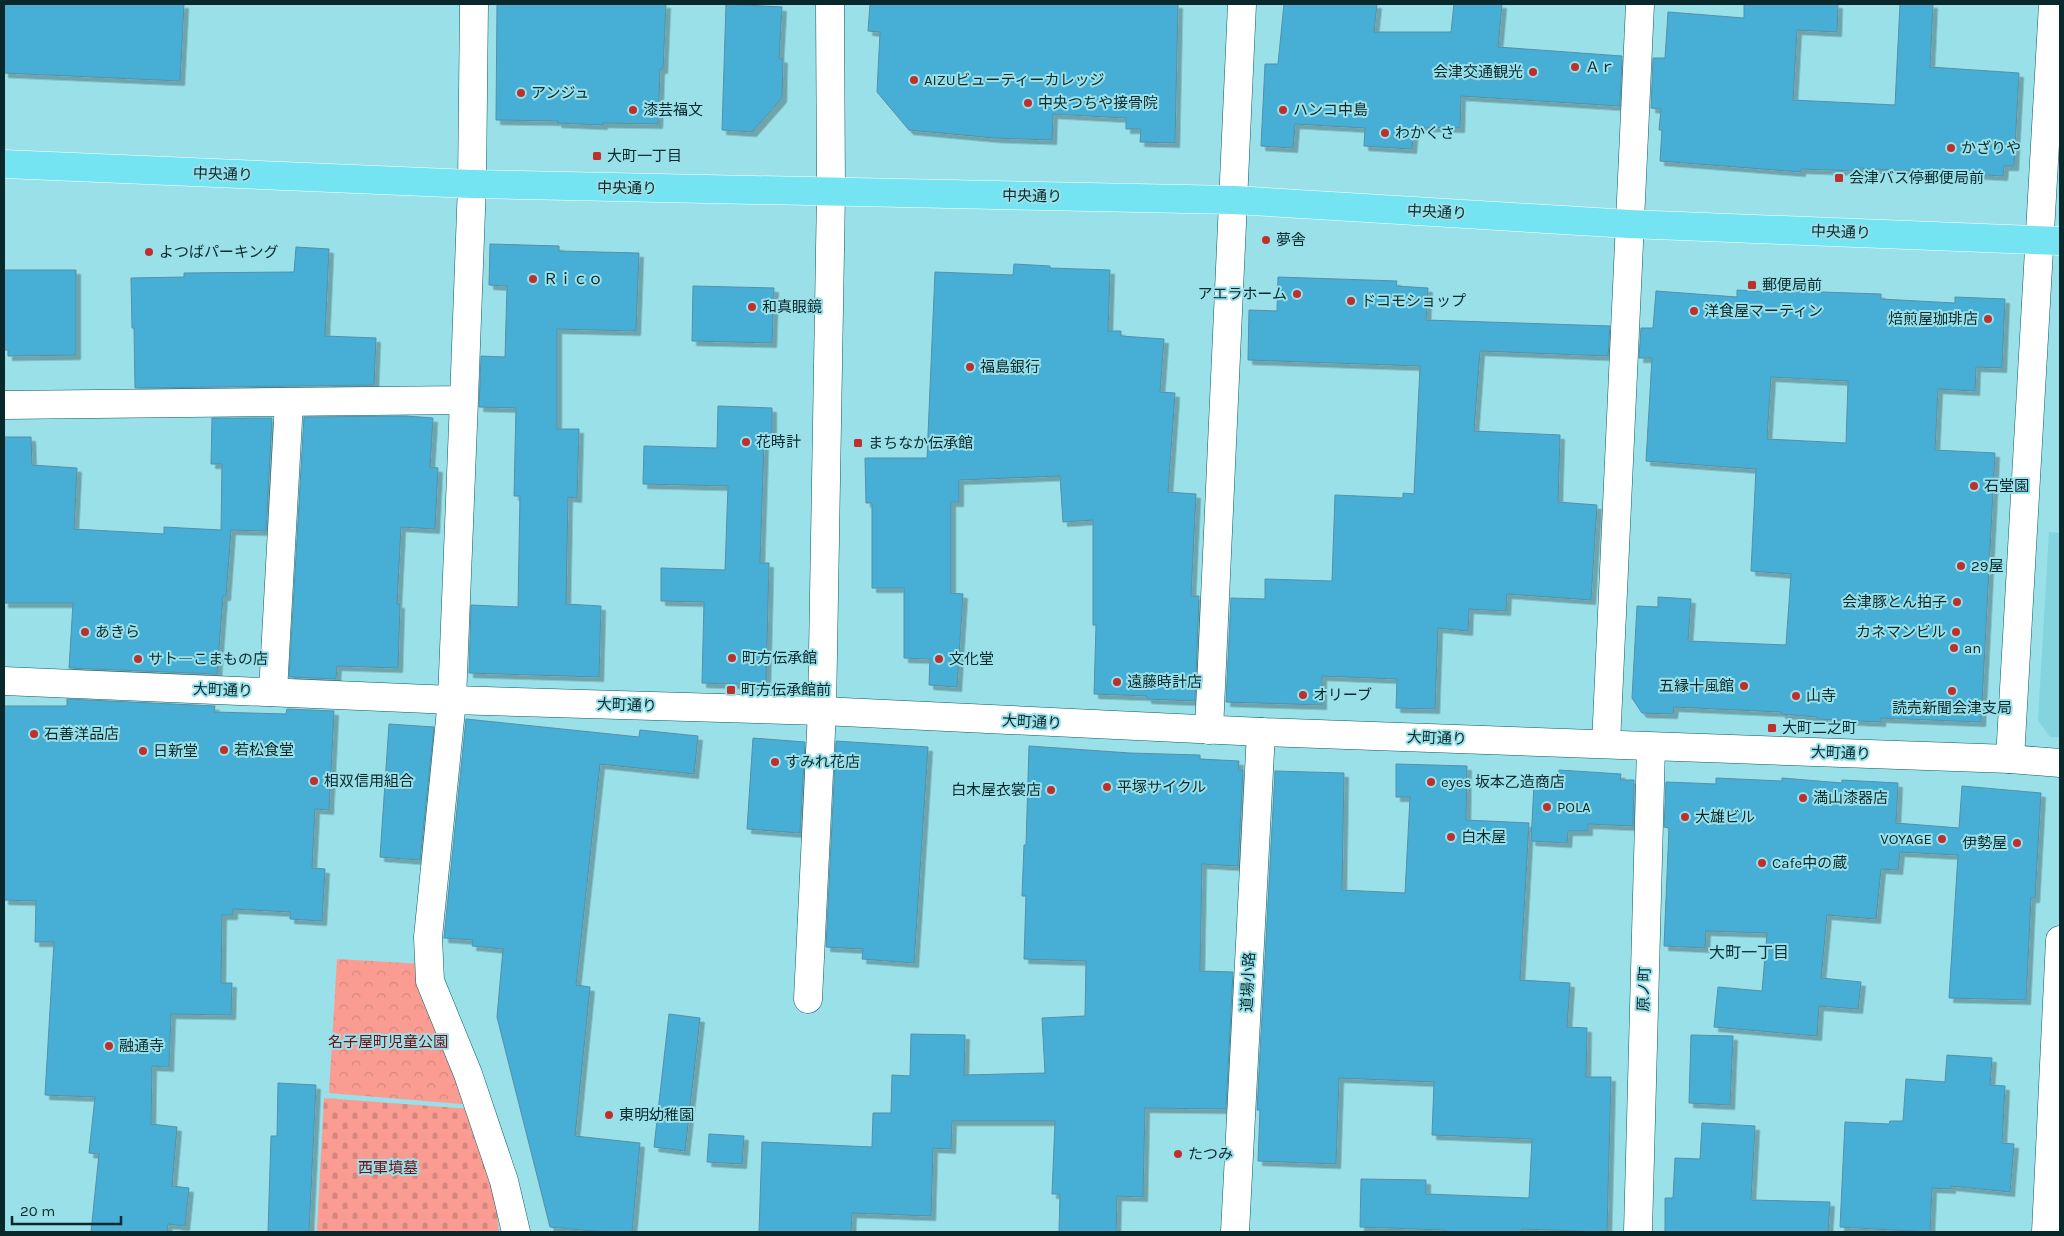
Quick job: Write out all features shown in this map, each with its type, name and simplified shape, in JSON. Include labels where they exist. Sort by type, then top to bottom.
[{"type":"highway","name":"中央通り","points":[[4,164],[472,184],[1234,200],[1629,224],[2050,240]]},
{"type":"street","points":[[474,4],[472,184],[452,700],[428,938],[430,981],[468,1074],[504,1181],[516,1232]]},
{"type":"street","points":[[808,999],[822,711],[831,193],[830,4]]},
{"type":"street","points":[[1209,730],[1242,4]]},
{"type":"street","points":[[1606,744],[1640,4]]},
{"type":"street","points":[[2010,760],[2050,240],[2053,4]]},
{"type":"street","points":[[4,405],[464,400]]},
{"type":"street","points":[[273,692],[289,402]]},
{"type":"street","name":"大町通り","points":[[4,681],[452,700],[822,711],[1209,730],[2060,763]]},
{"type":"street","name":"道場小路","points":[[1235,1232],[1261,732]]},
{"type":"street","name":"原ノ町","points":[[1638,1232],[1651,747]]},
{"type":"street","points":[[2046,1232],[2060,940]]},
{"type":"shaded area","points":[[2049,532],[2060,533],[2060,737],[2050,737],[2038,720]]},
{"type":"green space","name":"名子屋町児童公園","points":[[337,959],[423,964],[473,1105],[329,1093]]},
{"type":"green space","name":"西軍墳墓","points":[[324,1098],[471,1109],[494,1184],[499,1232],[317,1231]]},
{"type":"building","points":[[4,4],[184,4],[180,81],[4,73]]},
{"type":"building","points":[[497,4],[666,4],[663,69],[660,69],[658,124],[603,123],[603,125],[557,123],[558,121],[496,120]]},
{"type":"building","points":[[726,4],[782,7],[779,58],[783,59],[782,98],[752,132],[722,130]]},
{"type":"building","points":[[870,4],[1178,4],[1175,143],[1140,142],[1141,129],[1126,129],[1126,118],[1053,114],[1052,140],[995,138],[909,130],[877,92],[880,32],[868,31]]},
{"type":"building","points":[[1284,4],[1377,4],[1374,32],[1451,32],[1454,4],[1502,4],[1498,47],[1622,56],[1620,106],[1461,96],[1460,128],[1414,127],[1412,149],[1364,146],[1365,128],[1295,124],[1293,148],[1261,146],[1265,64],[1278,64]]},
{"type":"building","points":[[1744,4],[1838,4],[1837,32],[1797,30],[1793,100],[1895,105],[1900,4],[1933,4],[1930,67],[2019,73],[2014,166],[2004,166],[2003,176],[1857,168],[1857,171],[1801,169],[1801,172],[1660,161],[1662,130],[1659,130],[1661,109],[1651,108],[1653,58],[1665,58],[1668,12],[1744,18]]},
{"type":"building","points":[[490,244],[559,246],[559,251],[639,253],[636,331],[557,329],[557,429],[579,429],[577,498],[568,497],[566,604],[601,606],[599,677],[469,673],[471,605],[518,607],[520,496],[514,496],[516,408],[479,407],[481,356],[505,357],[507,286],[489,285]]},
{"type":"building","points":[[296,247],[329,249],[325,336],[376,338],[374,385],[135,388],[131,278],[184,277],[184,273],[294,272]]},
{"type":"building","points":[[1014,264],[1050,266],[1050,268],[1110,270],[1108,331],[1121,331],[1121,336],[1164,339],[1160,392],[1175,393],[1168,492],[1196,494],[1191,596],[1199,596],[1195,701],[1147,699],[1147,696],[1094,694],[1096,625],[1093,625],[1093,520],[1063,522],[1060,476],[959,480],[959,502],[951,502],[951,593],[963,594],[957,687],[929,685],[930,659],[904,658],[904,588],[872,588],[872,503],[866,503],[865,458],[927,458],[935,272],[1013,275]]},
{"type":"building","points":[[4,270],[76,270],[76,355],[8,356],[8,350],[4,350]]},
{"type":"building","points":[[1278,277],[1397,281],[1396,286],[1428,288],[1426,320],[1610,326],[1608,356],[1480,351],[1474,431],[1560,435],[1558,502],[1597,505],[1591,600],[1507,594],[1506,611],[1469,609],[1468,631],[1438,628],[1435,709],[1396,708],[1397,679],[1322,676],[1322,705],[1226,702],[1231,598],[1265,599],[1265,579],[1332,581],[1335,495],[1403,498],[1403,493],[1414,494],[1420,366],[1248,360],[1249,310],[1277,311]]},
{"type":"building","points":[[693,286],[774,288],[772,343],[692,341]]},
{"type":"building","points":[[1737,290],[1881,294],[1881,299],[1955,303],[1955,297],[2005,299],[2002,368],[1976,367],[1975,391],[1938,389],[1935,450],[1995,453],[1981,722],[1881,718],[1881,722],[1817,719],[1817,717],[1781,714],[1781,712],[1674,707],[1673,714],[1642,713],[1632,698],[1637,606],[1658,607],[1658,597],[1691,599],[1688,641],[1786,645],[1791,574],[1751,571],[1756,469],[1646,461],[1652,358],[1639,358],[1641,328],[1653,328],[1656,291],[1737,297]],"holes":[[[1771,377],[1848,381],[1846,443],[1767,439]]]},
{"type":"building","points":[[718,406],[772,408],[772,442],[764,442],[760,563],[769,563],[766,685],[702,683],[704,602],[661,601],[661,568],[725,570],[728,486],[643,484],[644,446],[717,448]]},
{"type":"building","points":[[406,416],[433,418],[430,467],[438,468],[435,529],[401,527],[397,604],[400,604],[398,668],[337,666],[336,679],[289,677],[304,417]]},
{"type":"building","points":[[212,418],[272,418],[266,531],[231,530],[226,596],[223,596],[217,674],[69,668],[73,603],[4,603],[4,437],[31,437],[32,465],[77,468],[74,529],[164,534],[164,527],[221,530],[222,464],[211,464]]},
{"type":"building","points":[[67,699],[215,706],[214,712],[286,714],[287,709],[334,711],[329,810],[315,809],[312,868],[325,869],[322,921],[290,919],[290,912],[233,909],[233,915],[222,915],[221,983],[232,983],[231,1015],[171,1014],[169,1067],[152,1066],[151,1124],[177,1127],[172,1186],[189,1188],[185,1226],[168,1224],[167,1232],[91,1232],[99,1154],[89,1153],[95,1097],[45,1095],[54,942],[35,942],[36,901],[4,900],[4,706],[67,706]]},
{"type":"building","points":[[466,719],[639,737],[640,730],[698,736],[694,774],[600,764],[576,985],[590,987],[575,1136],[640,1143],[632,1232],[604,1232],[550,1227],[497,1017],[503,949],[472,946],[473,940],[444,938]]},
{"type":"building","points":[[389,724],[434,727],[420,860],[380,857]]},
{"type":"building","points":[[753,738],[805,742],[800,833],[747,829]]},
{"type":"building","points":[[836,741],[928,747],[914,963],[862,959],[863,949],[826,947]]},
{"type":"building","points":[[1029,746],[1130,753],[1200,755],[1200,759],[1239,761],[1238,770],[1243,770],[1238,866],[1202,864],[1200,971],[1233,972],[1226,1109],[1145,1108],[1143,1197],[1117,1196],[1116,1232],[1059,1232],[1060,1194],[1052,1194],[1055,1121],[952,1121],[951,1149],[933,1148],[931,1216],[852,1213],[851,1232],[759,1232],[762,1142],[872,1147],[873,1113],[891,1113],[892,1075],[910,1076],[911,1034],[965,1035],[964,1075],[1045,1073],[1042,1018],[1085,1016],[1086,961],[1024,959],[1026,896],[1022,896],[1024,845],[1026,845]]},
{"type":"building","points":[[1396,764],[1467,766],[1466,820],[1529,823],[1520,980],[1570,983],[1567,1027],[1587,1028],[1586,1077],[1611,1077],[1607,1232],[1522,1229],[1522,1232],[1445,1232],[1445,1230],[1360,1227],[1361,1179],[1426,1180],[1426,1194],[1529,1198],[1532,1139],[1432,1135],[1434,1082],[1339,1078],[1336,1164],[1258,1161],[1260,1110],[1257,1110],[1275,771],[1344,773],[1342,890],[1405,893],[1410,797],[1396,797]]},
{"type":"building","points":[[1559,770],[1621,774],[1620,780],[1634,780],[1633,826],[1588,824],[1588,831],[1568,831],[1567,843],[1531,841],[1534,784],[1559,785]]},
{"type":"building","points":[[1716,778],[1782,781],[1782,778],[1842,783],[1842,780],[1898,783],[1896,823],[1959,828],[1962,786],[2041,793],[2035,898],[2031,898],[2026,1000],[1949,998],[1958,855],[1900,852],[1898,870],[1881,869],[1876,919],[1827,915],[1821,978],[1861,982],[1858,1009],[1819,1006],[1817,1036],[1714,1027],[1718,987],[1762,991],[1767,933],[1706,931],[1705,948],[1664,946],[1669,828],[1664,827],[1666,782],[1716,784]]},
{"type":"building","points":[[669,1014],[700,1018],[685,1151],[654,1147]]},
{"type":"building","points":[[1691,1035],[1733,1036],[1730,1105],[1689,1103]]},
{"type":"building","points":[[1947,1055],[1992,1058],[1990,1085],[2005,1086],[2002,1143],[2014,1144],[2010,1192],[1951,1186],[1951,1189],[1932,1188],[1930,1232],[1840,1227],[1845,1122],[1889,1124],[1890,1121],[1903,1121],[1906,1079],[1945,1082]]},
{"type":"building","points":[[278,1083],[316,1085],[309,1232],[268,1232],[271,1136],[277,1136]]},
{"type":"building","points":[[1702,1123],[1755,1126],[1751,1200],[1830,1202],[1828,1232],[1665,1232],[1665,1198],[1673,1198],[1675,1158],[1700,1159]]},
{"type":"building","points":[[709,1134],[744,1136],[742,1164],[707,1162]]},
{"type":"place","name":"Ａｒ","points":[[1575,67]]},
{"type":"place","name":"会津交通観光","points":[[1533,72]]},
{"type":"place","name":"AIZUビューティーカレッジ","points":[[914,80]]},
{"type":"place","name":"アンジュ","points":[[521,93]]},
{"type":"place","name":"中央つちや接骨院","points":[[1028,103]]},
{"type":"place","name":"漆芸福文","points":[[633,110]]},
{"type":"place","name":"ハンコ中島","points":[[1283,110]]},
{"type":"place","name":"わかくさ","points":[[1385,133]]},
{"type":"place","name":"かざりや","points":[[1951,148]]},
{"type":"place","name":"大町一丁目","points":[[597,156]]},
{"type":"place","name":"会津バス停郵便局前","points":[[1839,178]]},
{"type":"place","name":"夢舎","points":[[1266,240]]},
{"type":"place","name":"よつばパーキング","points":[[149,252]]},
{"type":"place","name":"Ｒｉｃｏ","points":[[533,279]]},
{"type":"place","name":"郵便局前","points":[[1752,285]]},
{"type":"place","name":"アエラホーム","points":[[1297,294]]},
{"type":"place","name":"ドコモショップ","points":[[1351,301]]},
{"type":"place","name":"和真眼鏡","points":[[752,307]]},
{"type":"place","name":"洋食屋マーティン","points":[[1694,311]]},
{"type":"place","name":"焙煎屋珈琲店","points":[[1988,319]]},
{"type":"place","name":"福島銀行","points":[[970,367]]},
{"type":"place","name":"花時計","points":[[746,442]]},
{"type":"place","name":"まちなか伝承館","points":[[858,443]]},
{"type":"place","name":"石堂園","points":[[1974,486]]},
{"type":"place","name":"29屋","points":[[1961,566]]},
{"type":"place","name":"会津豚とん拍子","points":[[1957,602]]},
{"type":"place","name":"あきら","points":[[85,632]]},
{"type":"place","name":"カネマンビル","points":[[1956,632]]},
{"type":"place","name":"an","points":[[1954,648]]},
{"type":"place","name":"町方伝承館","points":[[732,658]]},
{"type":"place","name":"サト―こまもの店","points":[[138,659]]},
{"type":"place","name":"文化堂","points":[[939,659]]},
{"type":"place","name":"遠藤時計店","points":[[1117,682]]},
{"type":"place","name":"五縁十風館","points":[[1744,686]]},
{"type":"place","name":"町方伝承館前","points":[[731,690]]},
{"type":"place","name":"読売新聞会津支局","points":[[1952,691]]},
{"type":"place","name":"オリーブ","points":[[1303,695]]},
{"type":"place","name":"山寺","points":[[1796,696]]},
{"type":"place","name":"大町二之町","points":[[1772,728]]},
{"type":"place","name":"石善洋品店","points":[[34,734]]},
{"type":"place","name":"若松食堂","points":[[224,750]]},
{"type":"place","name":"日新堂","points":[[143,751]]},
{"type":"place","name":"すみれ花店","points":[[775,762]]},
{"type":"place","name":"相双信用組合","points":[[314,781]]},
{"type":"place","name":"eyes 坂本乙造商店","points":[[1431,782]]},
{"type":"place","name":"平塚サイクル","points":[[1107,787]]},
{"type":"place","name":"白木屋衣裳店","points":[[1051,790]]},
{"type":"place","name":"満山漆器店","points":[[1803,798]]},
{"type":"place","name":"POLA","points":[[1547,807]]},
{"type":"place","name":"大雄ビル","points":[[1685,817]]},
{"type":"place","name":"白木屋","points":[[1451,837]]},
{"type":"place","name":"VOYAGE","points":[[1942,839]]},
{"type":"place","name":"伊勢屋","points":[[2017,843]]},
{"type":"place","name":"Cafe中の蔵","points":[[1762,863]]},
{"type":"place","name":"融通寺","points":[[109,1046]]},
{"type":"place","name":"東明幼稚園","points":[[609,1115]]},
{"type":"place","name":"たつみ","points":[[1178,1154]]},
{"type":"district","name":"大町一丁目","points":[[1749,952]]}]
